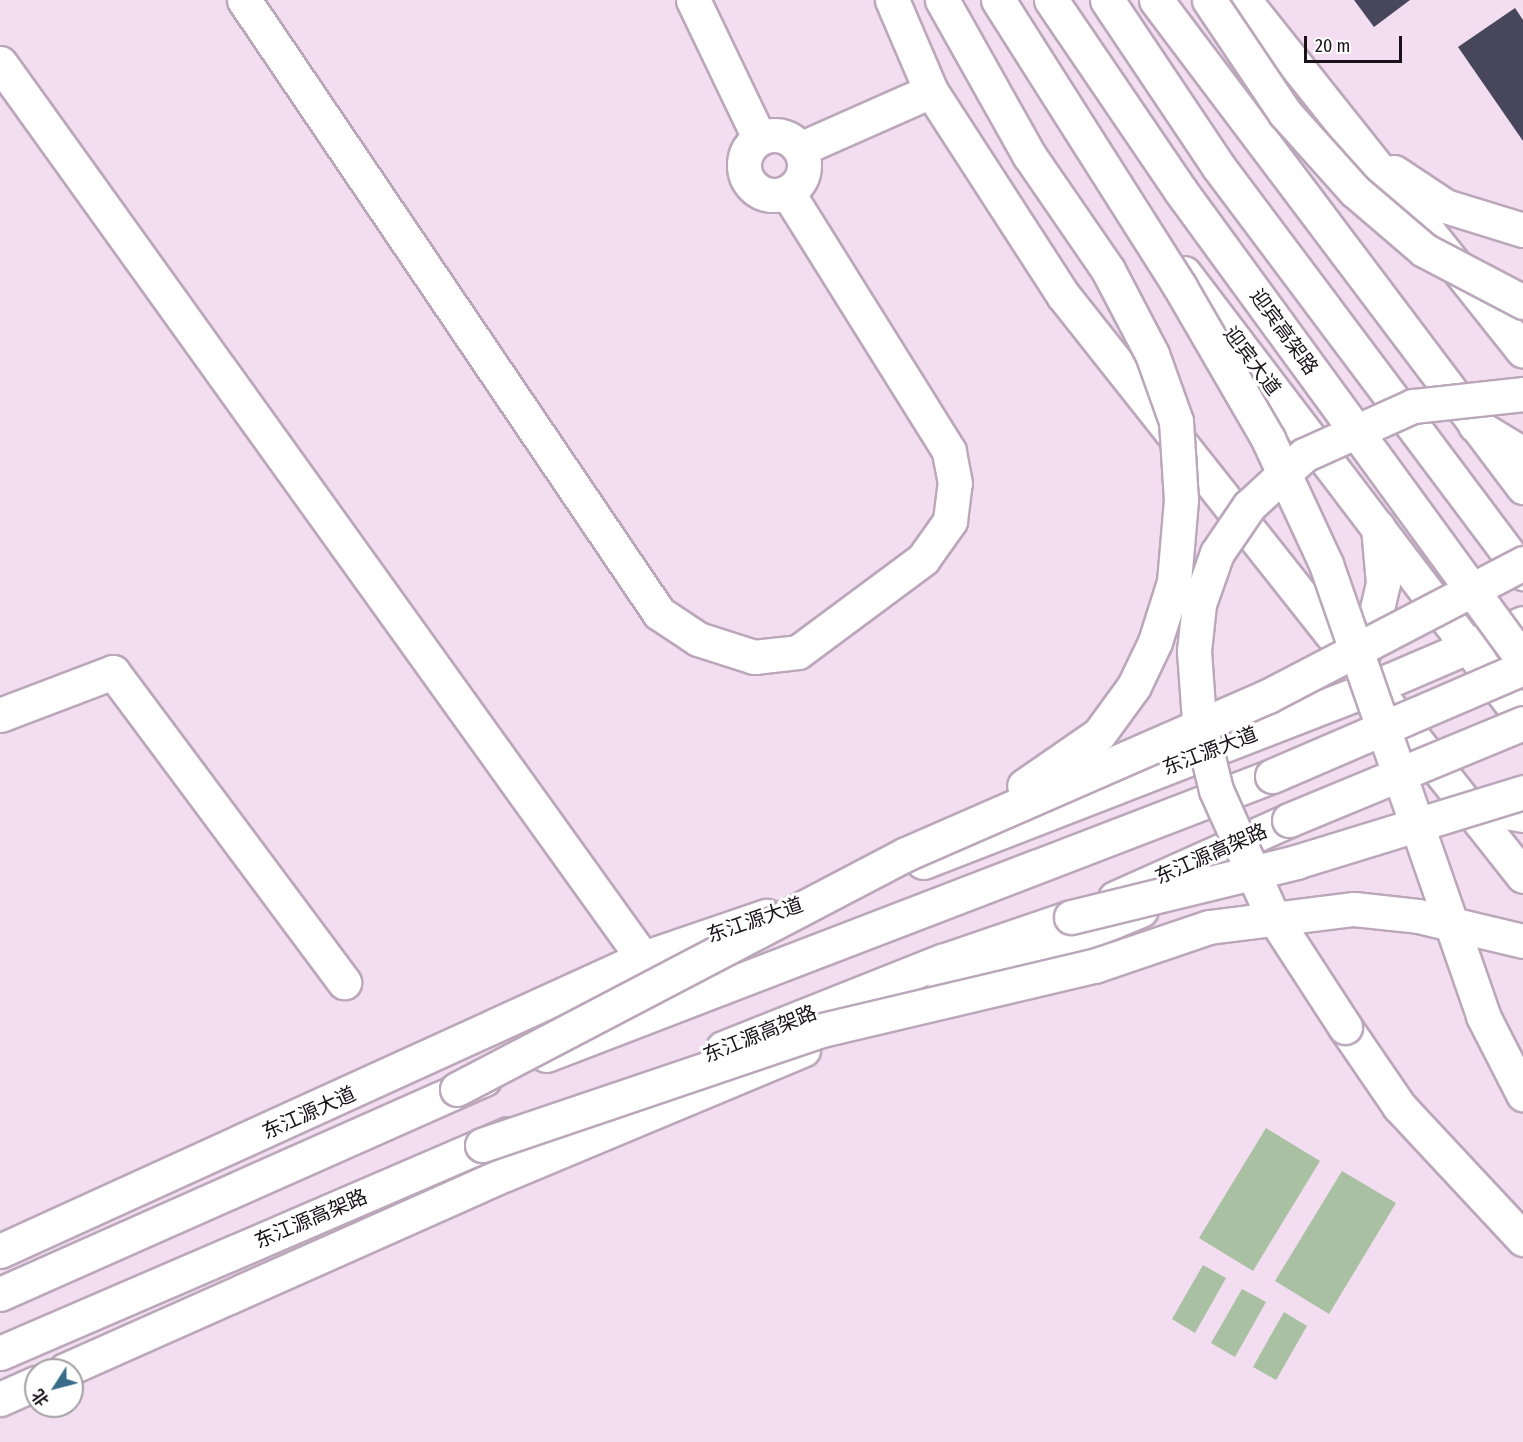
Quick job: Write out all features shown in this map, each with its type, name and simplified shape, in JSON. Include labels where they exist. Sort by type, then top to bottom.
[{"type":"main road","points":[[244,0],[659,613],[698,639],[754,657],[798,652],[923,559],[950,521],[955,483],[949,451],[787,192]]},
{"type":"main road","points":[[693,0],[759,138]]},
{"type":"main road","points":[[892,0],[931,91],[1063,295],[1365,676],[1454,801],[1523,876]]},
{"type":"main road","points":[[457,1089],[906,854],[1036,778],[1099,734],[1134,686],[1155,642],[1174,582],[1181,500],[1176,421],[1152,354],[1108,270],[975,65],[942,0]]},
{"type":"main road","name":"迎宾大道","points":[[985,0],[1005,35],[1523,721]]},
{"type":"main road","points":[[998,0],[1180,287],[1268,439],[1326,564],[1483,1016],[1523,1094]]},
{"type":"main road","name":"迎宾高架路","points":[[1051,0],[1180,190],[1523,660]]},
{"type":"main road","points":[[1107,0],[1218,166],[1523,573]]},
{"type":"main road","points":[[1156,0],[1523,487]]},
{"type":"main road","points":[[1209,0],[1285,114],[1355,191],[1424,250],[1523,302]]},
{"type":"main road","points":[[1244,0],[1523,351]]},
{"type":"main road","points":[[0,63],[643,958]]},
{"type":"main road","points":[[800,149],[931,91]]},
{"type":"main road","points":[[780,135],[800,149],[803,173],[787,192],[763,193],[746,176],[745,154],[759,138],[780,135]]},
{"type":"main road","points":[[1368,154],[1445,206],[1523,230]]},
{"type":"main road","points":[[1523,394],[1413,406],[1304,455],[1249,506],[1217,553],[1199,604],[1194,651],[1199,721],[1216,790],[1271,913],[1399,1106],[1523,1239]]},
{"type":"main road","points":[[1475,425],[1523,454]]},
{"type":"main road","points":[[1365,676],[1383,583],[1378,527]]},
{"type":"main road","points":[[906,854],[1268,696],[1523,563]]},
{"type":"main road","name":"东江源大道","points":[[0,1251],[643,958],[911,867],[1317,710],[1365,676],[1469,647],[1523,623]]},
{"type":"main road","points":[[0,1294],[457,1089],[1272,776],[1523,668]]},
{"type":"main road","points":[[0,715],[114,672],[344,982]]},
{"type":"main road","name":"东江源高架路","points":[[0,1353],[482,1145],[942,961],[1071,917],[1523,721]]},
{"type":"main road","points":[[84,1361],[506,1174],[1247,866],[1454,801],[1523,776]]},
{"type":"main road","points":[[1071,917],[1296,862],[1523,792]]},
{"type":"main road","points":[[1454,801],[1523,815]]},
{"type":"main road","points":[[482,1145],[818,1031],[1073,971],[1209,927],[1354,909],[1418,916],[1523,941]]},
{"type":"main road","points":[[0,1399],[24,1388]]},
{"type":"green space","points":[[1266,1128],[1320,1161],[1253,1271],[1199,1238]]},
{"type":"green space","points":[[1342,1171],[1396,1203],[1329,1314],[1275,1281]]},
{"type":"green space","points":[[1203,1265],[1226,1278],[1195,1333],[1172,1319]]},
{"type":"green space","points":[[1242,1289],[1266,1302],[1235,1357],[1211,1343]]},
{"type":"green space","points":[[1284,1312],[1307,1326],[1276,1380],[1253,1367]]},
{"type":"building","points":[[1354,0],[1410,0],[1374,27]]},
{"type":"building","points":[[1515,8],[1523,20],[1523,141],[1458,47]]}]
